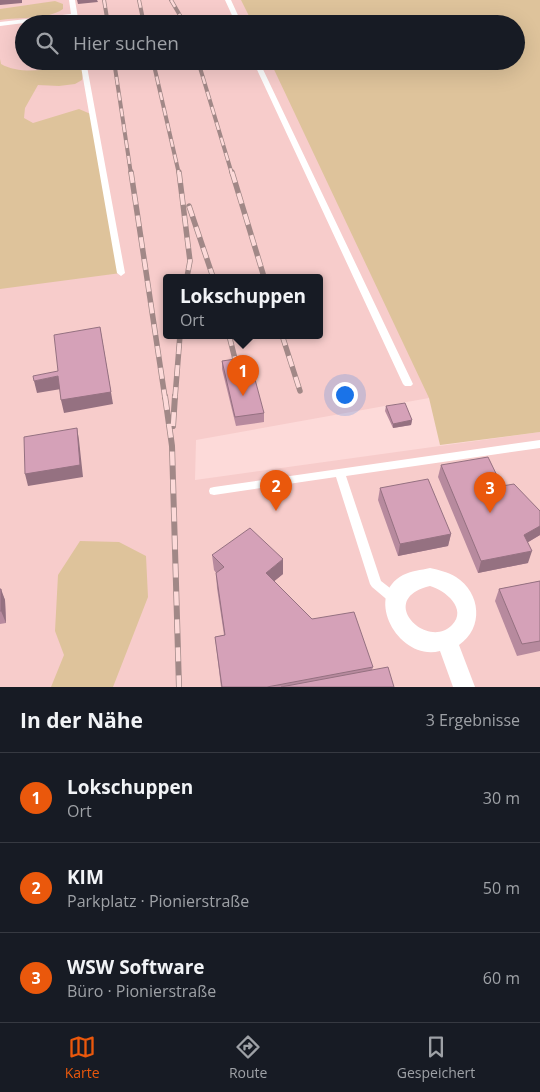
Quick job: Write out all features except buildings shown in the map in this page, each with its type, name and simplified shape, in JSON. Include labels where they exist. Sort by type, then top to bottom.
[{"type":"street","points":[[430,577],[453,586],[461,594],[466,605],[468,617],[464,627],[457,636],[447,641],[424,641],[408,633],[397,620],[395,599],[408,582],[418,578],[430,577]]},
{"type":"street","points":[[447,641],[464,687]]},
{"type":"lane","points":[[72,0],[75,15]]},
{"type":"lane","points":[[228,0],[235,15]]},
{"type":"lane","points":[[0,24],[15,22]]},
{"type":"lane","points":[[85,70],[121,272]]},
{"type":"lane","points":[[260,70],[408,384]]},
{"type":"lane","points":[[214,491],[540,444]]},
{"type":"lane","points":[[340,473],[376,584],[395,599]]},
{"type":"shaded area","points":[[0,0],[540,0],[540,368],[429,398],[196,440],[195,480],[540,432],[540,687],[0,687]]},
{"type":"shaded area","points":[[241,0],[540,0],[540,432],[440,445],[429,398],[274,70],[525,70],[525,15],[248,15]]},
{"type":"shaded area","points":[[55,1],[63,4],[63,9],[57,13],[49,15],[15,15],[15,19],[0,20],[0,9]]},
{"type":"shaded area","points":[[0,59],[1,64],[15,70],[83,70],[82,80],[75,84],[59,86],[38,85],[25,108],[24,118],[33,123],[79,109],[93,115],[121,273],[0,289]]},
{"type":"shaded area","points":[[80,541],[119,542],[146,556],[148,597],[113,687],[51,687],[64,655],[55,631],[58,575]]},
{"type":"railway","points":[[104,0],[106,15]]},
{"type":"railway","points":[[139,0],[142,15]]},
{"type":"railway","points":[[171,0],[180,15]]},
{"type":"railway","points":[[115,70],[131,174]]},
{"type":"railway","points":[[155,70],[179,174]]},
{"type":"railway","points":[[201,70],[232,174]]},
{"type":"railway","points":[[131,172],[165,398]]},
{"type":"railway","points":[[179,172],[190,261],[188,274]]},
{"type":"railway","points":[[232,172],[263,274]]},
{"type":"railway","points":[[189,206],[212,274]]},
{"type":"railway","points":[[175,398],[180,339]]},
{"type":"railway","points":[[230,339],[237,367]]},
{"type":"railway","points":[[283,339],[300,391]]},
{"type":"railway","points":[[165,396],[172,446],[179,687]]},
{"type":"railway","points":[[173,426],[175,396]]},
{"type":"place","name":"Lokschuppen","points":[[243,396]]},
{"type":"place","name":"KIM","points":[[276,511]]},
{"type":"place","name":"WSW Software","points":[[490,513]]}]
